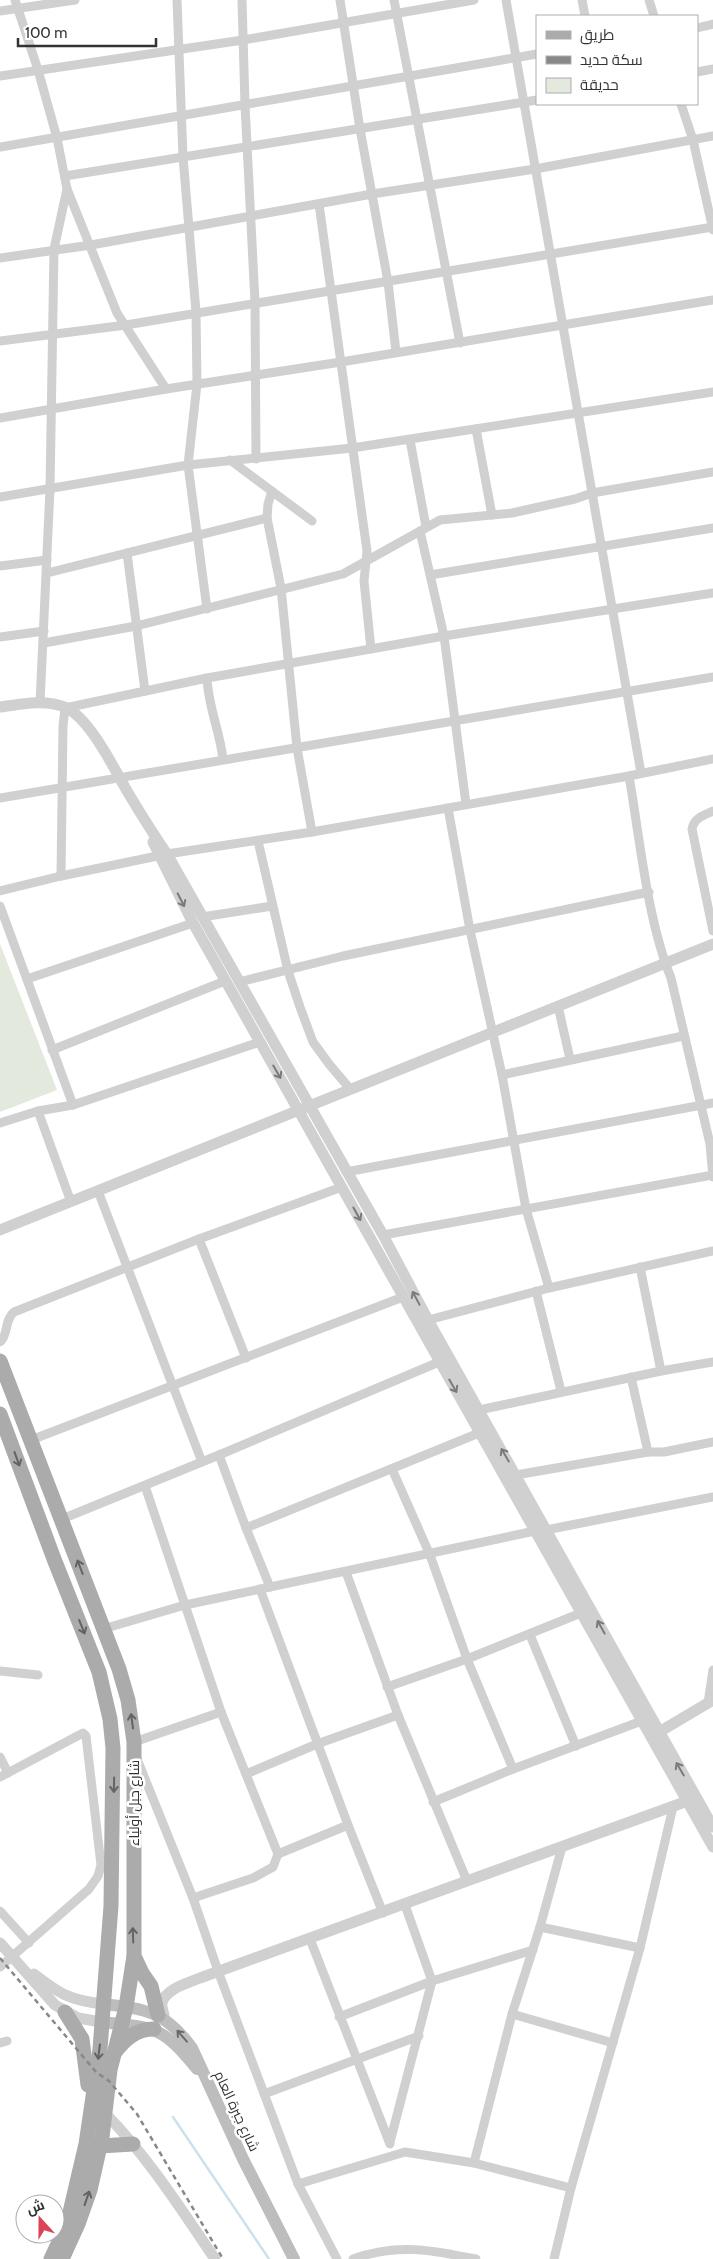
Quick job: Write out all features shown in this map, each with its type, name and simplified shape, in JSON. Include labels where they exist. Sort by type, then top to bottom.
[{"type":"main road","name":"شارع جبل أولياء","points":[[0,1361],[103,1628],[128,1700],[134,1745],[136,1779],[132,1914],[134,1956],[126,2007],[114,2053],[100,2146],[84,2207],[62,2259]]},
{"type":"main road","name":"شارع جبل أولياء","points":[[0,1414],[54,1559],[99,1672],[110,1719],[114,1776],[110,1929],[100,2049],[88,2120],[86,2144],[68,2225],[51,2259]]},
{"type":"main road","points":[[134,1956],[151,1986],[159,2021]]},
{"type":"main road","points":[[103,2004],[126,2007],[159,2021]]},
{"type":"main road","points":[[65,2012],[82,2039],[88,2082],[88,2120]]},
{"type":"main road","points":[[101,2022],[144,2026],[159,2021]]},
{"type":"main road","points":[[114,2053],[133,2034],[159,2021]]},
{"type":"main road","name":"شارع جبرة العام","points":[[159,2021],[204,2079],[294,2259]]},
{"type":"main road","points":[[100,2146],[133,2144]]},
{"type":"street","points":[[0,11],[17,4],[75,0]]},
{"type":"street","points":[[177,0],[183,158],[196,312],[197,384],[188,465],[207,609]]},
{"type":"street","points":[[242,0],[245,105],[255,302],[256,460]]},
{"type":"street","points":[[340,0],[360,129],[388,282],[396,352]]},
{"type":"street","points":[[394,0],[448,271],[460,343]]},
{"type":"street","points":[[0,76],[243,40],[474,0]]},
{"type":"street","points":[[506,0],[641,773]]},
{"type":"street","points":[[582,0],[585,15]]},
{"type":"street","points":[[649,0],[654,15]]},
{"type":"street","points":[[17,4],[57,138],[68,189],[117,313],[126,324],[166,389]]},
{"type":"street","points":[[698,28],[713,24]]},
{"type":"street","points":[[0,147],[536,54]]},
{"type":"street","points":[[698,72],[713,69]]},
{"type":"street","points":[[65,176],[536,100]]},
{"type":"street","points":[[0,341],[126,324],[388,282],[550,253],[713,228],[693,140],[682,105]]},
{"type":"street","points":[[0,258],[91,245],[430,184],[535,169],[713,136]]},
{"type":"street","points":[[40,703],[50,489],[51,333],[54,250],[68,189]]},
{"type":"street","points":[[318,204],[367,551],[364,581],[371,649]]},
{"type":"street","points":[[0,418],[166,389],[460,343],[713,300]]},
{"type":"street","points":[[0,497],[188,465],[230,460],[256,460],[410,440],[713,392]]},
{"type":"street","points":[[476,429],[492,515]]},
{"type":"street","points":[[410,440],[430,575],[444,636],[466,804]]},
{"type":"street","points":[[230,460],[312,521]]},
{"type":"street","points":[[44,643],[136,626],[207,609],[280,588],[343,574],[423,529],[448,518],[492,515],[558,503],[592,493],[713,472]]},
{"type":"street","points":[[272,491],[268,504],[267,518],[280,588],[298,748],[312,832]]},
{"type":"street","points":[[47,573],[267,518]]},
{"type":"street","points":[[430,575],[713,528]]},
{"type":"street","points":[[127,553],[145,692]]},
{"type":"street","points":[[0,566],[47,560]]},
{"type":"street","points":[[0,707],[40,703],[65,708],[207,678],[444,636],[713,593]]},
{"type":"street","points":[[0,637],[44,631]]},
{"type":"street","points":[[0,798],[298,748],[455,719],[713,677]]},
{"type":"street","points":[[207,678],[208,693],[221,738],[223,760]]},
{"type":"street","points":[[65,708],[76,716],[95,737],[149,828],[197,920],[225,981],[260,1042],[346,1172],[382,1235],[516,1475],[581,1613],[646,1719]]},
{"type":"street","points":[[61,876],[65,708]]},
{"type":"street","points":[[0,890],[163,855],[312,832],[629,776],[713,758]]},
{"type":"street","points":[[382,1235],[713,1176],[711,1144],[649,892],[629,776]]},
{"type":"street","points":[[448,808],[470,930],[502,1074],[526,1208],[549,1288]]},
{"type":"street","points":[[713,811],[698,818],[693,824],[692,829],[713,931]]},
{"type":"street","points":[[258,841],[288,971],[314,1042],[329,1064],[351,1090]]},
{"type":"street","points":[[239,982],[343,956],[649,892]]},
{"type":"street","points":[[0,906],[73,1105]]},
{"type":"street","points":[[27,979],[197,920],[272,906]]},
{"type":"street","points":[[197,920],[239,982],[305,1109],[342,1188],[479,1433],[541,1531],[692,1800],[713,1847]]},
{"type":"street","points":[[0,1230],[713,944]]},
{"type":"street","points":[[52,1050],[225,981]]},
{"type":"street","points":[[558,1006],[570,1059]]},
{"type":"street","points":[[502,1074],[683,1036]]},
{"type":"street","points":[[0,1123],[38,1111],[73,1105],[260,1042]]},
{"type":"street","points":[[346,1172],[713,1103]]},
{"type":"street","points":[[38,1111],[71,1202]]},
{"type":"street","points":[[0,1342],[5,1337],[8,1318],[14,1312],[198,1239],[342,1188]]},
{"type":"street","points":[[98,1191],[202,1462]]},
{"type":"street","points":[[198,1239],[246,1358]]},
{"type":"street","points":[[428,1320],[536,1291],[713,1251]]},
{"type":"street","points":[[640,1267],[661,1370]]},
{"type":"street","points":[[536,1291],[561,1391]]},
{"type":"street","points":[[31,1440],[403,1297]]},
{"type":"street","points":[[62,1519],[219,1456],[439,1362]]},
{"type":"street","points":[[479,1410],[661,1370],[713,1362]]},
{"type":"street","points":[[631,1377],[648,1452]]},
{"type":"street","points":[[246,1528],[479,1433]]},
{"type":"street","points":[[516,1475],[648,1452],[664,1452],[713,1442]]},
{"type":"street","points":[[219,1456],[270,1587]]},
{"type":"street","points":[[392,1468],[430,1555],[467,1659],[512,1769]]},
{"type":"street","points":[[144,1486],[222,1712],[278,1854],[273,1866],[253,1878],[194,1898]]},
{"type":"street","points":[[103,1628],[186,1605],[260,1589],[713,1497]]},
{"type":"street","points":[[346,1572],[387,1687],[466,1881]]},
{"type":"street","points":[[260,1589],[317,1744],[383,1913]]},
{"type":"street","points":[[387,1687],[530,1635],[581,1613]]},
{"type":"street","points":[[530,1635],[576,1746]]},
{"type":"street","points":[[654,1734],[711,1701],[713,1670]]},
{"type":"street","points":[[0,1672],[38,1675]]},
{"type":"street","points":[[222,1712],[134,1745],[194,1898],[218,1971],[298,2184],[337,2259]]},
{"type":"street","points":[[246,1774],[317,1744],[398,1715]]},
{"type":"street","points":[[433,1802],[512,1769],[646,1719]]},
{"type":"street","points":[[0,1757],[4,1775],[80,1733],[86,1736],[101,1865],[98,1876],[89,1889],[14,1959],[0,1967]]},
{"type":"street","points":[[159,2021],[162,2004],[166,1996],[181,1986],[692,1800]]},
{"type":"street","points":[[692,1800],[713,1827]]},
{"type":"street","points":[[554,2259],[571,2188],[640,1948],[673,1807]]},
{"type":"street","points":[[278,1854],[348,1825]]},
{"type":"street","points":[[474,2163],[512,2014],[540,1927],[562,1847]]},
{"type":"street","points":[[390,2142],[432,1981],[406,1905]]},
{"type":"street","points":[[0,1912],[29,1944]]},
{"type":"street","points":[[540,1927],[640,1948]]},
{"type":"street","points":[[310,1939],[390,2142],[393,2154]]},
{"type":"street","points":[[0,1943],[46,1996],[65,2012],[78,2018],[101,2022]]},
{"type":"street","points":[[339,2016],[432,1981],[532,1950]]},
{"type":"street","points":[[14,1959],[63,1995],[83,2002],[103,2004]]},
{"type":"street","points":[[512,2014],[613,2043]]},
{"type":"street","points":[[264,2094],[419,2036]]},
{"type":"street","points":[[105,2113],[133,2144],[174,2198],[211,2258]]},
{"type":"street","points":[[298,2184],[393,2154],[417,2152],[474,2163],[571,2188]]},
{"type":"street","points":[[353,2259],[384,2250],[400,2248],[476,2259]]},
{"type":"green space","points":[[0,944],[57,1090],[0,1112]]},
{"type":"waterway","points":[[173,2117],[269,2259]]},
{"type":"railway","points":[[0,1958],[96,2072],[109,2081],[137,2114],[223,2259]]}]
